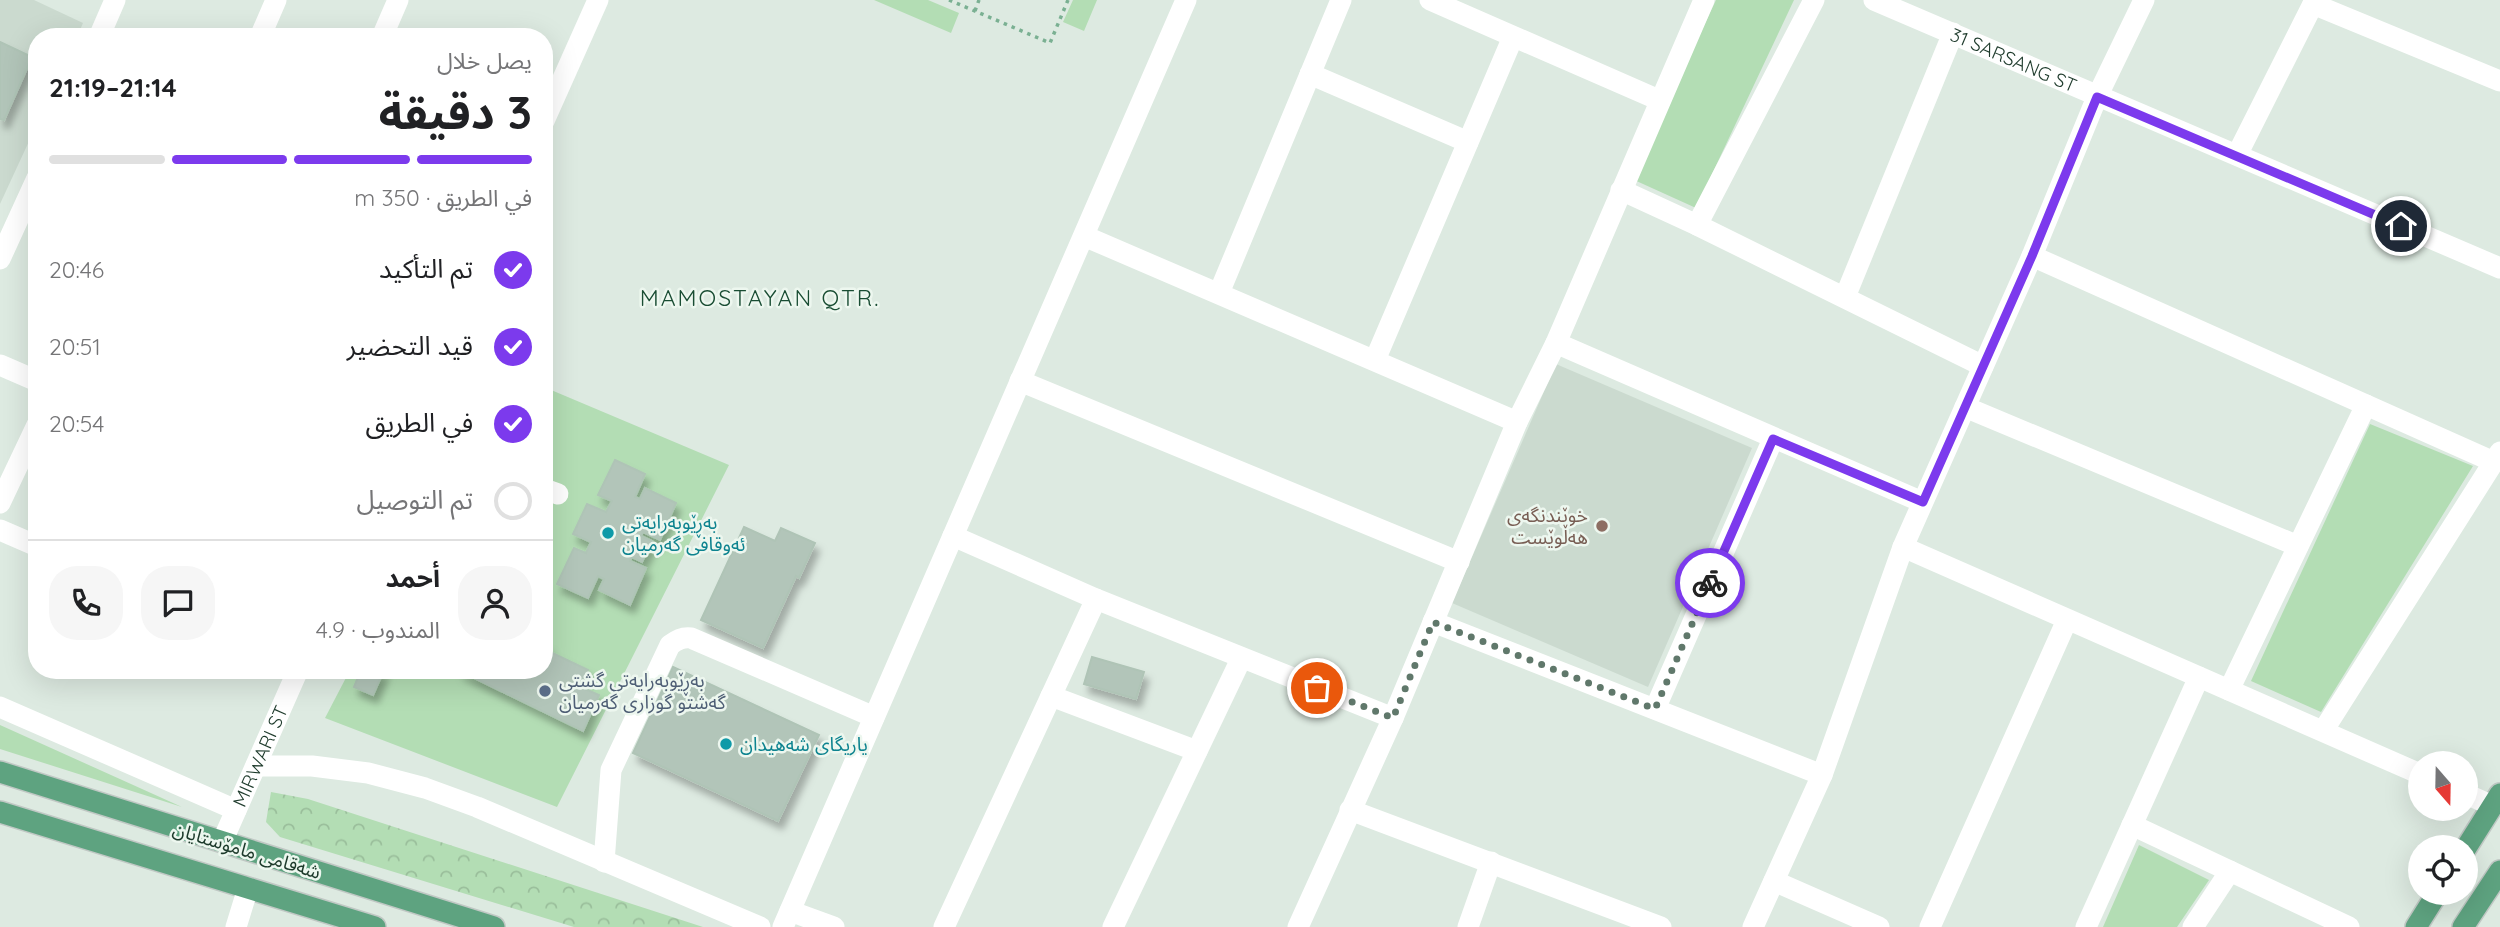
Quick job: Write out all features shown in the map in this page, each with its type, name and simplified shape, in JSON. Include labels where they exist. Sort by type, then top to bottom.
[{"type":"main road","name":"شەقامی مامۆستایان","points":[[0,772],[222,842],[456,921],[494,927]]},
{"type":"main road","points":[[2474,835],[2496,800]]},
{"type":"main road","name":"شەقامی مامۆستایان","points":[[0,812],[375,927]]},
{"type":"main road","points":[[2463,927],[2500,871]]},
{"type":"main road","points":[[2416,927],[2430,905]]},
{"type":"street","points":[[103,28],[115,0]]},
{"type":"street","points":[[264,28],[276,0]]},
{"type":"street","points":[[386,28],[398,0]]},
{"type":"street","points":[[553,101],[598,0]]},
{"type":"street","points":[[834,927],[786,919],[1186,0]]},
{"type":"street","points":[[1219,293],[1341,0]]},
{"type":"street","points":[[1430,0],[1659,100]]},
{"type":"street","points":[[1298,927],[1393,718],[1517,422],[1556,343],[1703,0]]},
{"type":"street","points":[[1697,225],[1814,0]]},
{"type":"street","name":"31 SARSANG ST","points":[[1874,0],[2500,268]]},
{"type":"street","points":[[1754,927],[1822,775],[1902,547],[2032,256],[2097,97],[2144,0]]},
{"type":"street","points":[[2237,155],[2314,2],[2500,81]]},
{"type":"street","points":[[1844,297],[1953,33]]},
{"type":"street","points":[[1375,360],[1513,37]]},
{"type":"street","points":[[1310,74],[1468,142]]},
{"type":"street","points":[[1621,190],[1983,366]]},
{"type":"street","points":[[0,258],[4,235],[28,199]]},
{"type":"street","points":[[1084,236],[1517,422]]},
{"type":"street","points":[[2032,256],[2366,405],[2497,457],[2323,731]]},
{"type":"street","points":[[1556,343],[1923,502]]},
{"type":"street","points":[[0,365],[28,377]]},
{"type":"street","points":[[1020,381],[1458,562]]},
{"type":"street","points":[[2229,690],[2366,405]]},
{"type":"street","points":[[1965,407],[2298,546]]},
{"type":"street","points":[[1655,709],[1773,439]]},
{"type":"street","points":[[0,503],[28,444]]},
{"type":"street","points":[[0,530],[28,542]]},
{"type":"street","points":[[953,536],[1241,659],[1393,718]]},
{"type":"street","points":[[1902,547],[2408,769]]},
{"type":"street","points":[[944,927],[1096,599]]},
{"type":"street","points":[[1930,927],[2067,620]]},
{"type":"street","points":[[1433,622],[1822,775]]},
{"type":"street","points":[[604,862],[611,770],[670,645],[676,640],[691,638],[874,717]]},
{"type":"street","points":[[1113,927],[1241,659]]},
{"type":"street","points":[[2086,927],[2199,677]]},
{"type":"street","name":"MIRWARI ST","points":[[222,842],[295,679]]},
{"type":"street","points":[[1051,696],[1197,751]]},
{"type":"street","points":[[0,707],[236,810]]},
{"type":"street","points":[[256,766],[312,766],[368,773],[425,788],[477,807],[760,927]]},
{"type":"street","points":[[2478,796],[2496,800]]},
{"type":"street","points":[[1350,810],[1657,926]]},
{"type":"street","points":[[2132,825],[2349,927]]},
{"type":"street","points":[[1468,927],[1491,862]]},
{"type":"street","points":[[2193,927],[2230,871]]},
{"type":"street","points":[[1774,881],[1879,927]]},
{"type":"street","points":[[236,927],[248,888]]},
{"type":"path","points":[[949,0],[1050,43],[1068,0]]},
{"type":"path","points":[[975,11],[979,0]]},
{"type":"shaded area","points":[[0,0],[34,0],[83,23],[81,28],[28,28],[28,143],[0,204]]},
{"type":"shaded area","name":"خوێندنگەی هەڵوێست","points":[[1556,364],[1752,448],[1648,687],[1452,603]]},
{"type":"green space","points":[[874,0],[928,0],[959,13],[951,33]]},
{"type":"green space","points":[[1073,0],[1097,0],[1084,31],[1063,22]]},
{"type":"green space","points":[[1716,0],[1794,0],[1696,208],[1632,179]]},
{"type":"green space","points":[[553,391],[729,465],[557,807],[325,718],[345,679],[553,679]]},
{"type":"green space","points":[[2370,424],[2473,466],[2321,712],[2251,681]]},
{"type":"green space","points":[[0,725],[182,807],[0,749]]},
{"type":"green space","points":[[271,792],[308,799],[703,927],[574,927],[280,837],[266,822]]},
{"type":"green space","points":[[2139,845],[2209,880],[2177,927],[2103,927]]},
{"type":"building","points":[[0,42],[28,55],[28,66],[4,120],[0,119]]},
{"type":"building","name":"بەڕێوبەرایەتی ئەوقافی گەرمیان","points":[[615,460],[645,474],[635,497],[640,499],[645,488],[676,503],[660,540],[643,532],[641,536],[652,541],[642,562],[632,557],[630,561],[646,568],[630,605],[599,590],[604,579],[598,576],[588,598],[557,584],[574,548],[586,553],[591,542],[573,534],[587,504],[606,512],[612,501],[598,495]]},
{"type":"building","points":[[744,527],[775,541],[781,528],[815,543],[799,578],[796,576],[763,648],[701,620]]},
{"type":"building","name":"بەڕێوبەرایەتی گشتی گەشتو گوزاری گەرمیان","points":[[553,653],[588,670],[580,687],[599,695],[583,731],[476,679],[553,679]]},
{"type":"building","points":[[1092,657],[1144,672],[1136,699],[1084,684]]},
{"type":"building","name":"یاریگای شەهیدان","points":[[673,667],[819,735],[778,821],[633,753]]},
{"type":"building","points":[[357,679],[380,679],[373,695],[354,687]]},
{"type":"way so far","points":[[1317,688],[1393,718],[1433,622],[1655,709],[1710,583]]},
{"type":"place","name":"خوێندنگەی هەڵوێست","points":[[1602,526]]},
{"type":"place","name":"بەڕێوبەرایەتی ئەوقافی گەرمیان","points":[[608,533]]},
{"type":"place","name":"بەڕێوبەرایەتی گشتی گەشتو گوزاری گەرمیان","points":[[545,691]]},
{"type":"place","name":"یاریگای شەهیدان","points":[[726,744]]},
{"type":"district","name":"MAMOSTAYAN QTR.","points":[[760,297]]},
{"type":"route","points":[[1710,583],[1773,439],[1923,502],[2032,256],[2097,97],[2401,226]]}]
